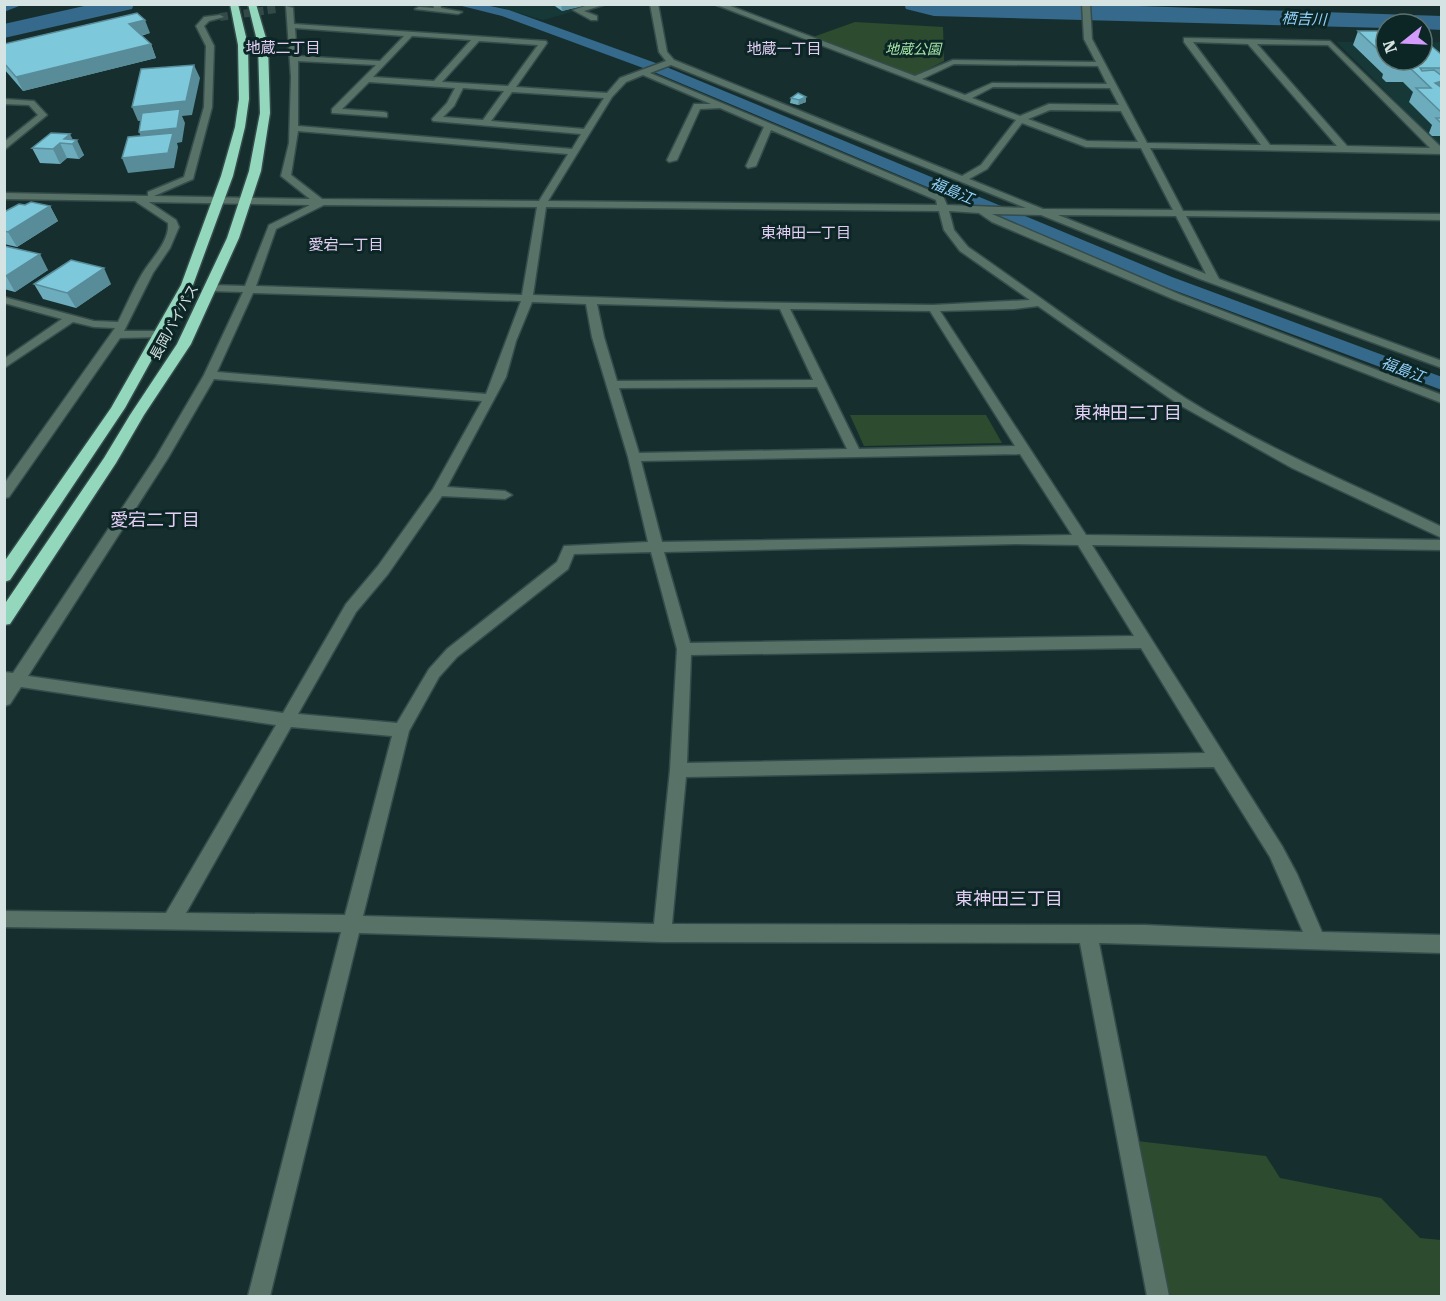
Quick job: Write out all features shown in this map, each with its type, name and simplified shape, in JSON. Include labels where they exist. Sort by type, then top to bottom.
[{"type":"highway","name":"長岡バイパス","points":[[4,619],[111,460],[137,415],[184,344],[212,288],[233,238],[257,163],[265,113],[263,45],[252,4]]},
{"type":"highway","name":"長岡バイパス","points":[[4,576],[94,446],[187,285],[219,199],[240,127],[244,99],[243,45],[234,5]]},
{"type":"street","points":[[594,18],[577,10],[603,4]]},
{"type":"street","points":[[654,4],[667,63]]},
{"type":"street","points":[[717,4],[1086,144],[1143,147],[1439,151]]},
{"type":"street","points":[[1086,4],[1087,32],[1101,64],[1215,281]]},
{"type":"street","points":[[290,7],[293,128],[286,176],[298,187],[322,202]]},
{"type":"street","points":[[419,9],[437,8],[458,12]]},
{"type":"street","points":[[134,199],[170,188],[188,179],[208,107],[210,46],[200,26],[207,19],[220,17]]},
{"type":"street","points":[[292,26],[543,43],[485,124]]},
{"type":"street","points":[[384,115],[335,111],[411,33]]},
{"type":"street","points":[[437,83],[477,38]]},
{"type":"street","points":[[1268,148],[1187,40],[1330,43],[1439,151]]},
{"type":"street","points":[[1250,41],[1344,149]]},
{"type":"street","points":[[293,58],[381,63]]},
{"type":"street","points":[[915,79],[952,59],[1101,64]]},
{"type":"street","points":[[171,922],[351,608],[383,570],[438,491],[490,398],[500,377],[510,341],[527,300],[542,204],[609,96],[622,80],[667,63],[1215,281],[1442,365]]},
{"type":"street","points":[[644,71],[940,198],[949,230],[957,243],[1182,401],[1297,465],[1419,520],[1442,533]]},
{"type":"street","points":[[367,79],[609,96]]},
{"type":"street","points":[[966,98],[992,84],[1112,86]]},
{"type":"street","points":[[460,86],[451,104],[436,119],[586,132]]},
{"type":"street","points":[[4,101],[31,103],[43,115],[4,147]]},
{"type":"street","points":[[672,160],[698,106],[723,105]]},
{"type":"street","points":[[961,180],[984,167],[1021,119],[1049,107],[1124,108]]},
{"type":"street","points":[[367,134],[392,108]]},
{"type":"street","points":[[751,166],[769,124]]},
{"type":"street","points":[[293,128],[573,152]]},
{"type":"street","points":[[4,196],[1442,217]]},
{"type":"street","points":[[40,206],[55,196]]},
{"type":"street","points":[[4,494],[120,330],[148,273],[165,248],[174,227],[173,222],[167,216],[134,199]]},
{"type":"street","points":[[4,700],[11,679],[162,458],[210,375],[242,309],[272,227],[322,202]]},
{"type":"street","points":[[980,210],[995,220],[1178,297],[1442,399]]},
{"type":"street","points":[[212,288],[591,302],[933,308],[1014,306],[1041,302]]},
{"type":"street","points":[[4,300],[120,330],[160,334]]},
{"type":"street","points":[[591,302],[598,337],[634,457],[655,546],[684,649],[678,770],[662,933]]},
{"type":"street","points":[[783,305],[855,453]]},
{"type":"street","points":[[933,308],[1083,540],[1219,760],[1260,820],[1280,855],[1305,908],[1316,941]]},
{"type":"street","points":[[4,365],[71,318]]},
{"type":"street","points":[[210,375],[490,398]]},
{"type":"street","points":[[613,385],[819,383]]},
{"type":"street","points":[[634,457],[1024,450]]},
{"type":"street","points":[[438,491],[505,495]]},
{"type":"street","points":[[259,1296],[401,730],[434,674],[446,660],[510,605],[563,565],[569,549],[1015,539],[1442,545]]},
{"type":"street","points":[[684,649],[1145,642]]},
{"type":"street","points":[[11,679],[288,720],[401,730]]},
{"type":"street","points":[[678,770],[1219,760]]},
{"type":"street","points":[[4,919],[351,924],[662,933],[1145,934],[1442,944]]},
{"type":"street","points":[[1088,934],[1158,1296]]},
{"type":"shaded area","points":[[492,5],[596,5],[543,20]]},
{"type":"shaded area","points":[[1337,42],[1374,42],[1374,72],[1434,72],[1434,42],[1441,42],[1441,147]]},
{"type":"green space","name":"地蔵公園","points":[[855,22],[943,27],[944,61],[918,74],[909,74],[813,37]]},
{"type":"green space","points":[[850,415],[986,415],[1002,443],[864,446]]},
{"type":"green space","points":[[1137,1141],[1266,1156],[1280,1178],[1381,1198],[1420,1238],[1441,1240],[1441,1296],[1168,1296]]},
{"type":"building","points":[[137,13],[145,20],[129,24],[151,44],[16,77],[4,63],[4,44]]},
{"type":"building","points":[[1358,31],[1374,31],[1374,46]]},
{"type":"building","points":[[1434,48],[1442,55],[1442,68],[1434,68]]},
{"type":"building","points":[[194,65],[186,101],[132,107],[141,69]]},
{"type":"building","points":[[1434,70],[1442,76],[1442,81],[1435,83],[1442,88],[1442,111],[1416,88],[1431,88],[1414,72],[1434,72]]},
{"type":"building","points":[[798,93],[806,97],[799,100],[791,98]]},
{"type":"building","points":[[180,109],[177,128],[139,132],[142,113]]},
{"type":"building","points":[[51,133],[70,134],[64,139],[77,140],[72,144],[60,143],[53,149],[32,148]]},
{"type":"building","points":[[173,133],[168,153],[122,158],[128,137]]},
{"type":"building","points":[[31,202],[50,206],[8,232],[4,231],[4,212],[19,204],[25,205]]},
{"type":"building","points":[[4,246],[40,254],[4,276]]},
{"type":"building","points":[[71,260],[104,268],[67,293],[34,284]]},
{"type":"waterway","name":"福島江","points":[[4,8],[18,4]]},
{"type":"waterway","name":"栖吉川","points":[[4,31],[124,4]]},
{"type":"waterway","name":"福島江","points":[[460,4],[505,13],[659,69],[1166,281],[1442,384]]},
{"type":"waterway","name":"栖吉川","points":[[914,4],[934,9],[1109,12],[1442,23]]},
{"type":"tunnel","points":[[220,17],[276,9]]},
{"type":"district","name":"地蔵二丁目","points":[[283,48]]},
{"type":"district","name":"地蔵一丁目","points":[[784,49]]},
{"type":"district","name":"東神田一丁目","points":[[806,233]]},
{"type":"district","name":"愛宕一丁目","points":[[346,245]]},
{"type":"district","name":"東神田二丁目","points":[[1128,413]]},
{"type":"district","name":"愛宕二丁目","points":[[155,520]]},
{"type":"district","name":"東神田三丁目","points":[[1009,899]]}]
